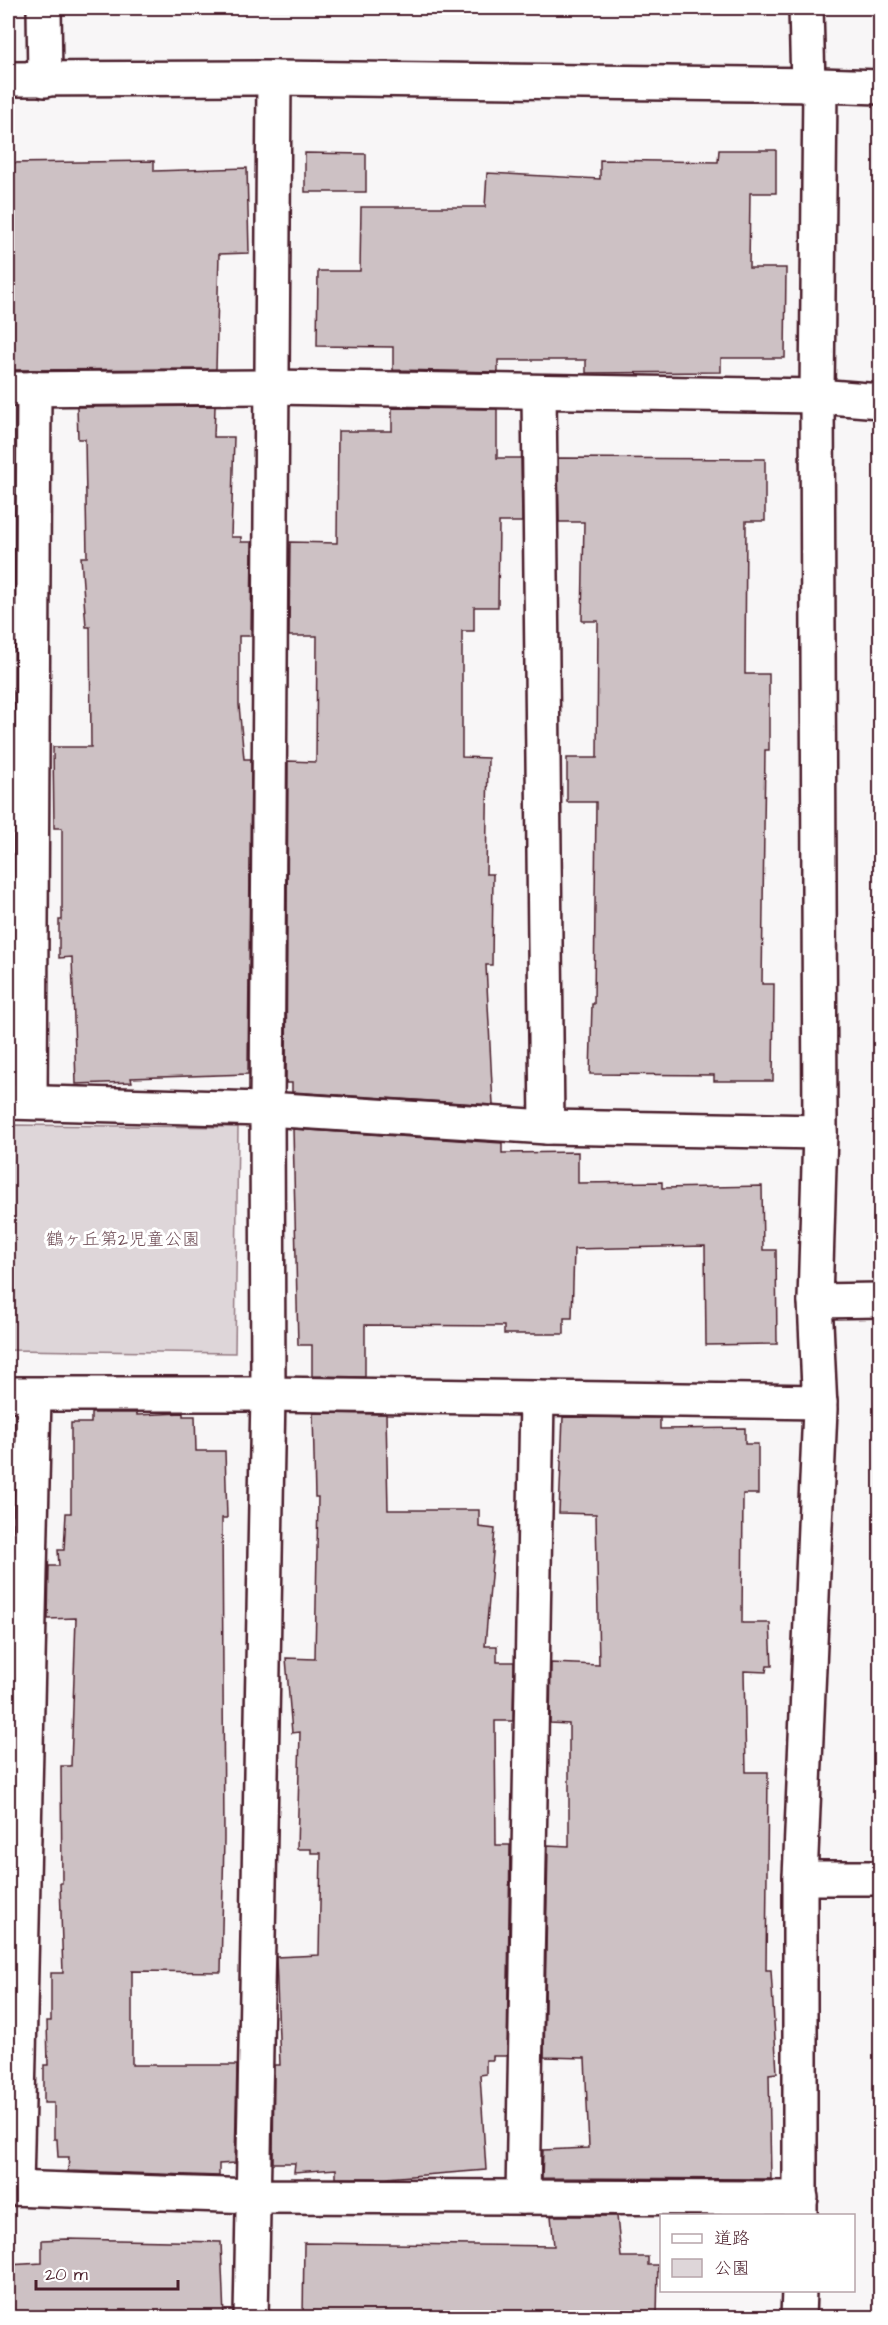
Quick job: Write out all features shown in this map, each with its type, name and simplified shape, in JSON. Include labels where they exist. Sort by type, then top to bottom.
[{"type":"street","points":[[44,8],[45,80]]},
{"type":"street","points":[[806,8],[814,86],[820,1132],[815,1301],[820,1402],[800,1878],[801,2207],[524,2197],[255,2196],[12,2188],[21,1394],[268,1394],[820,1402]]},
{"type":"street","points":[[251,2318],[268,1394],[267,1109],[274,78]]},
{"type":"street","points":[[8,79],[274,78],[880,87]]},
{"type":"street","points":[[820,1132],[548,1127],[267,1109],[19,1102],[21,388],[271,387],[817,396],[880,401]]},
{"type":"street","points":[[539,392],[548,1127]]},
{"type":"street","points":[[815,1301],[880,1300]]},
{"type":"street","points":[[524,2197],[537,1398]]},
{"type":"street","points":[[800,1878],[880,1878]]},
{"type":"street","points":[[798,2318],[799,2292]]},
{"type":"green space","name":"鶴ヶ丘第2児童公園","points":[[8,1125],[238,1127],[235,1353],[8,1350]]},
{"type":"building","points":[[719,150],[776,150],[776,193],[750,193],[749,268],[786,268],[785,358],[721,358],[721,372],[586,373],[586,360],[498,360],[498,372],[393,370],[393,347],[317,346],[318,271],[360,271],[361,207],[485,207],[487,173],[600,179],[600,160],[718,162]]},
{"type":"building","points":[[305,153],[366,154],[366,192],[305,192]]},
{"type":"building","points":[[154,161],[154,171],[247,168],[249,253],[219,254],[216,369],[8,370],[8,163]]},
{"type":"building","points":[[215,406],[214,437],[234,437],[231,537],[241,537],[241,542],[252,542],[251,636],[239,636],[239,705],[244,759],[251,759],[248,1074],[131,1078],[132,1082],[76,1084],[72,957],[59,958],[59,920],[62,920],[62,828],[54,828],[53,747],[91,747],[90,627],[86,627],[81,557],[87,557],[85,439],[78,439],[77,407]]},
{"type":"building","points":[[392,408],[497,409],[497,458],[521,458],[522,522],[499,522],[498,607],[474,607],[474,631],[462,631],[462,757],[488,758],[486,874],[493,874],[492,965],[486,965],[493,1105],[292,1092],[292,1083],[286,1083],[288,761],[316,762],[317,636],[289,636],[290,542],[337,543],[338,431],[392,431]]},
{"type":"building","points":[[558,458],[765,459],[765,521],[746,521],[745,674],[769,674],[769,750],[765,750],[762,984],[774,984],[773,1081],[714,1081],[714,1075],[590,1074],[592,1004],[594,1004],[596,802],[567,802],[567,758],[597,758],[598,621],[582,621],[584,522],[559,522]]},
{"type":"building","points":[[293,1129],[502,1143],[502,1153],[578,1152],[578,1183],[662,1182],[662,1188],[762,1186],[763,1250],[776,1250],[777,1344],[706,1345],[705,1246],[574,1249],[572,1318],[564,1318],[564,1334],[504,1334],[504,1326],[365,1325],[365,1377],[312,1376],[312,1345],[298,1345]]},
{"type":"building","points":[[91,1413],[137,1413],[137,1415],[183,1413],[183,1416],[195,1416],[196,1451],[225,1451],[227,1518],[222,1518],[224,1839],[221,1972],[132,1971],[132,2065],[237,2065],[235,2163],[219,2164],[219,2176],[68,2171],[69,2157],[58,2157],[57,2139],[54,2139],[54,2103],[44,2103],[44,2065],[48,2065],[47,2021],[51,2021],[51,1973],[63,1973],[60,1883],[62,1883],[61,1766],[71,1766],[76,1618],[48,1619],[49,1566],[59,1566],[58,1550],[64,1550],[66,1513],[71,1513],[71,1423],[91,1423]]},
{"type":"building","points":[[313,1413],[386,1414],[388,1510],[479,1510],[479,1527],[495,1529],[485,1646],[497,1646],[497,1662],[514,1662],[513,1721],[495,1721],[496,1845],[510,1845],[507,2056],[493,2056],[493,2060],[486,2060],[486,2074],[480,2075],[486,2170],[386,2178],[336,2178],[336,2169],[294,2172],[295,2163],[273,2163],[274,2065],[280,2065],[276,1957],[319,1955],[321,1853],[311,1853],[311,1849],[297,1849],[300,1732],[292,1733],[286,1658],[315,1659],[318,1497],[315,1497]]},
{"type":"building","points":[[563,1417],[660,1418],[660,1429],[745,1428],[745,1444],[758,1444],[758,1494],[743,1494],[742,1623],[770,1623],[772,1666],[767,1666],[766,1672],[744,1671],[746,1772],[768,1772],[766,1970],[771,1970],[777,2073],[769,2074],[771,2179],[542,2178],[543,2150],[589,2148],[585,2058],[544,2057],[548,1845],[569,1846],[569,1724],[550,1723],[551,1663],[599,1665],[596,1514],[559,1513]]},
{"type":"building","points":[[551,2216],[617,2216],[621,2257],[648,2257],[648,2265],[658,2265],[657,2318],[303,2318],[304,2243],[554,2246]]},
{"type":"building","points":[[42,2240],[221,2242],[224,2318],[8,2318],[8,2265],[42,2263]]}]
